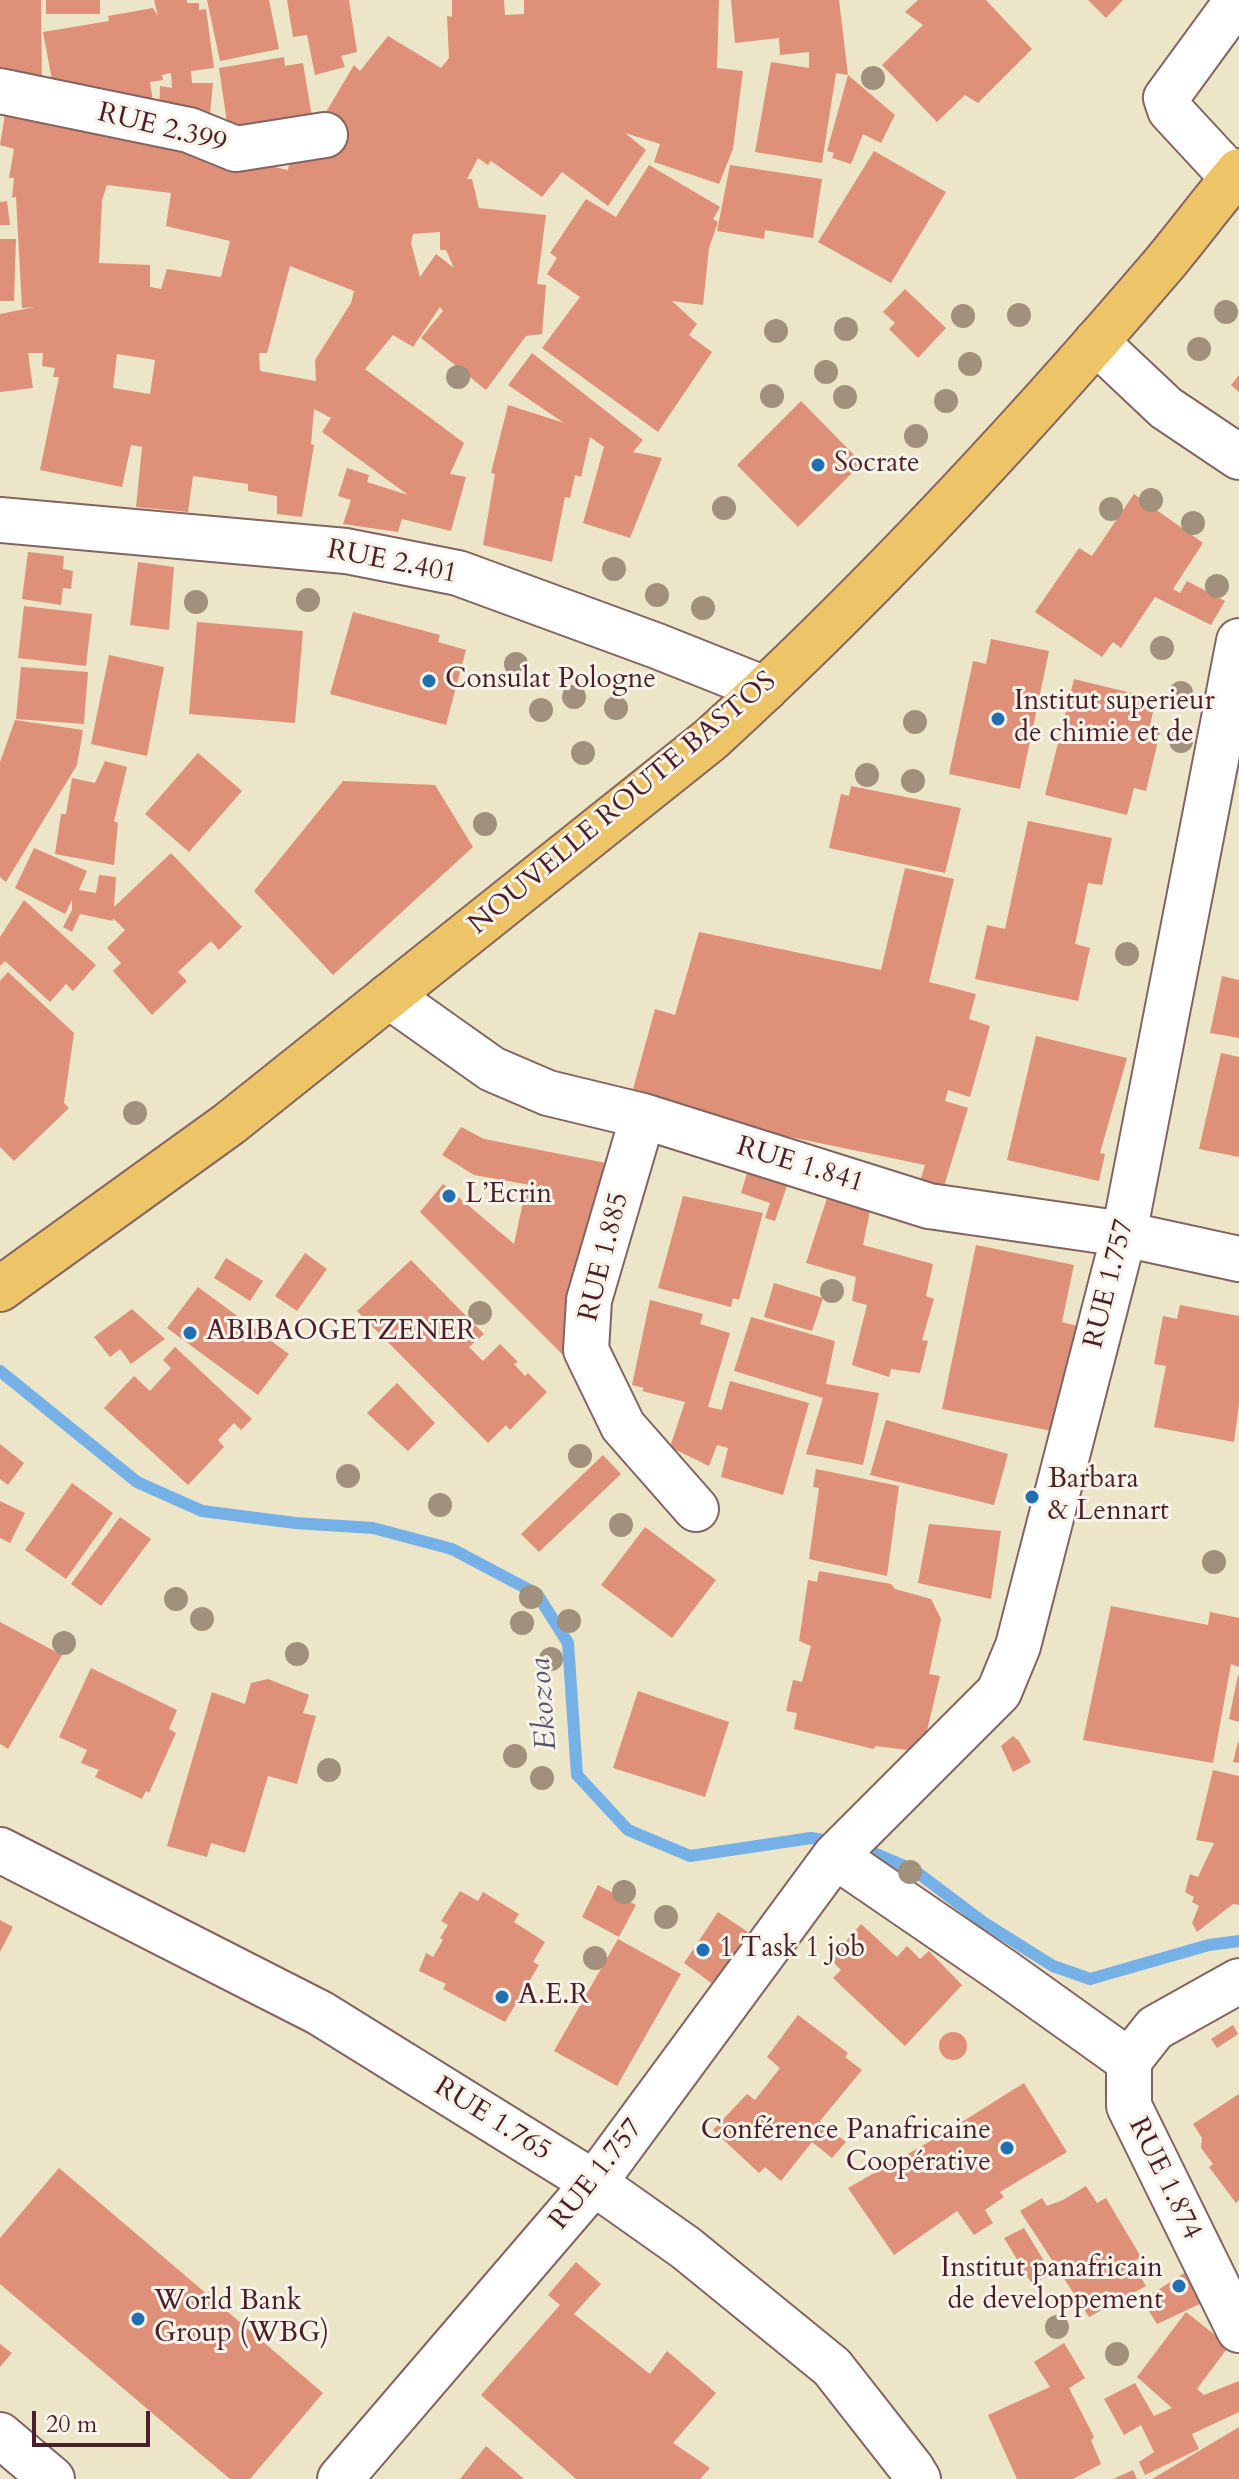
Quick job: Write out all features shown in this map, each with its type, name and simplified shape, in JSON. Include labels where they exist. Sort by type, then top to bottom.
[{"type":"main road","name":"NOUVELLE ROUTE BASTOS","points":[[11,1282],[229,1124],[711,739],[910,544],[1096,342],[1236,174]]},
{"type":"street","points":[[1236,174],[1170,110],[1166,98],[1231,9],[1239,6]]},
{"type":"street","name":"RUE 2.399","points":[[0,91],[189,130],[236,149],[325,135]]},
{"type":"street","points":[[1096,342],[1166,408],[1239,457]]},
{"type":"street","name":"RUE 2.401","points":[[0,520],[346,551],[458,573],[765,689]]},
{"type":"street","name":"RUE 1.757","points":[[340,2479],[594,2183],[835,1856],[999,1692],[1018,1646],[1124,1234],[1239,641]]},
{"type":"street","name":"RUE 1.841","points":[[389,996],[492,1069],[548,1093],[643,1116],[929,1206],[1124,1234],[1239,1259]]},
{"type":"street","name":"RUE 1.885","points":[[643,1116],[589,1300],[586,1350],[623,1426],[696,1509]]},
{"type":"street","name":"RUE 1.765","points":[[0,1850],[320,2013],[594,2183],[686,2248],[832,2367],[918,2479]]},
{"type":"street","points":[[835,1856],[1129,2061],[1155,2028],[1239,1981]]},
{"type":"street","name":"RUE 1.874","points":[[1129,2061],[1129,2106],[1239,2330]]},
{"type":"street","points":[[0,2435],[52,2479]]},
{"type":"building","points":[[0,0],[41,0],[42,86],[4,84],[4,67],[0,67]]},
{"type":"building","points":[[46,0],[100,0],[100,14],[46,14]]},
{"type":"building","points":[[154,0],[187,0],[187,3],[199,3],[199,10],[206,9],[214,68],[191,71],[192,83],[213,83],[209,123],[159,116],[160,86],[172,88],[171,73],[162,75],[163,80],[150,82],[154,109],[53,85],[43,32],[109,21],[108,16],[153,8],[158,16]]},
{"type":"building","points":[[207,0],[269,0],[279,49],[220,61]]},
{"type":"building","points":[[287,0],[349,0],[357,52],[341,56],[345,67],[315,75],[307,35],[293,37]]},
{"type":"building","points":[[452,0],[504,0],[505,15],[524,14],[524,0],[719,0],[717,68],[743,71],[733,149],[719,184],[654,162],[660,144],[625,133],[646,150],[608,206],[562,172],[542,197],[491,161],[488,165],[478,158],[467,179],[472,179],[479,208],[546,215],[537,284],[546,285],[542,334],[526,336],[486,390],[421,338],[443,311],[440,307],[413,347],[393,335],[365,369],[464,443],[450,474],[466,477],[451,531],[402,519],[398,532],[343,524],[351,500],[338,496],[347,468],[369,475],[367,482],[408,495],[322,432],[331,418],[314,409],[311,444],[314,445],[302,517],[277,514],[277,496],[248,491],[248,484],[193,476],[188,512],[136,507],[142,447],[131,445],[122,487],[40,470],[59,377],[53,377],[55,368],[42,366],[43,353],[28,353],[33,388],[0,392],[0,314],[35,307],[22,308],[16,197],[12,198],[14,178],[9,178],[14,149],[0,145],[6,108],[288,170],[292,150],[333,152],[326,112],[354,65],[360,71],[388,36],[441,68],[449,58],[447,16],[452,17]],"holes":[[[107,185],[171,193],[166,226],[230,241],[221,277],[167,269],[161,289],[150,287],[150,265],[99,263],[102,200]],[[440,232],[440,250],[446,250],[454,268],[436,254],[420,277],[411,243],[413,234]],[[290,266],[354,291],[351,303],[315,360],[316,381],[260,371],[259,353],[267,353]],[[117,354],[155,360],[150,394],[113,388]]]},
{"type":"building","points":[[731,0],[839,0],[848,75],[836,73],[822,163],[755,152],[771,62],[809,68],[809,52],[780,55],[779,38],[735,43]]},
{"type":"building","points":[[918,0],[986,0],[1032,49],[978,103],[965,95],[937,122],[882,65],[923,25],[905,12]]},
{"type":"building","points":[[1088,0],[1123,0],[1106,18]]},
{"type":"building","points":[[284,57],[285,66],[303,63],[314,129],[230,143],[219,68]]},
{"type":"building","points":[[848,75],[895,115],[881,143],[863,134],[851,164],[832,158],[834,153],[827,151]]},
{"type":"building","points":[[874,151],[946,192],[891,283],[818,242]]},
{"type":"building","points":[[649,165],[720,207],[713,219],[718,222],[709,248],[703,305],[672,301],[697,324],[689,335],[712,352],[658,432],[542,348],[580,297],[547,274],[557,258],[550,253],[586,199],[616,217]]},
{"type":"building","points":[[730,165],[822,179],[813,238],[765,230],[764,239],[717,231]]},
{"type":"building","points":[[7,201],[10,225],[0,225],[0,202]]},
{"type":"building","points":[[0,239],[16,239],[14,301],[0,301]]},
{"type":"building","points":[[905,289],[946,328],[918,358],[889,329],[895,323],[883,312]]},
{"type":"building","points":[[532,353],[643,440],[633,452],[662,458],[630,538],[583,523],[604,447],[590,437],[581,477],[575,475],[570,498],[565,497],[552,562],[483,545],[495,474],[491,473],[508,405],[564,423],[508,385]]},
{"type":"building","points":[[1239,375],[1239,392],[1231,385]]},
{"type":"building","points":[[801,401],[862,463],[798,527],[737,465]]},
{"type":"building","points":[[1134,494],[1203,543],[1173,589],[1180,593],[1187,581],[1225,601],[1211,625],[1155,597],[1121,648],[1113,642],[1102,657],[1035,612],[1079,548],[1092,556]]},
{"type":"building","points":[[28,552],[64,556],[63,569],[73,571],[71,589],[63,588],[61,605],[22,599]]},
{"type":"building","points":[[138,562],[174,567],[169,630],[130,625]]},
{"type":"building","points":[[24,606],[92,614],[86,666],[18,658]]},
{"type":"building","points":[[353,612],[440,635],[438,642],[466,650],[446,725],[330,694]]},
{"type":"building","points":[[197,622],[303,631],[295,723],[189,714]]},
{"type":"building","name":"Institut superieur de chimie et de","points":[[991,639],[1049,651],[1020,789],[949,774],[973,661],[986,664]]},
{"type":"building","points":[[109,655],[164,667],[147,756],[91,744]]},
{"type":"building","points":[[21,667],[88,672],[84,724],[16,719]]},
{"type":"building","points":[[1074,679],[1156,699],[1150,725],[1161,728],[1146,791],[1134,788],[1127,815],[1045,795]]},
{"type":"building","points":[[15,720],[83,730],[77,765],[6,882],[0,877],[0,762]]},
{"type":"building","points":[[198,753],[242,791],[189,852],[145,814]]},
{"type":"building","points":[[105,761],[127,767],[114,821],[118,823],[114,865],[55,854],[61,814],[66,814],[72,778],[95,783]]},
{"type":"building","points":[[343,781],[435,785],[473,847],[333,975],[254,891]]},
{"type":"building","points":[[851,786],[961,808],[945,873],[829,848],[841,794],[849,796]]},
{"type":"building","points":[[1028,821],[1112,838],[1102,885],[1088,883],[1075,944],[1090,948],[1078,1001],[975,979],[987,925],[1005,929]]},
{"type":"building","points":[[34,848],[87,871],[79,890],[96,893],[99,875],[116,877],[114,907],[171,853],[242,927],[219,950],[211,941],[178,972],[187,981],[152,1015],[113,971],[121,963],[107,948],[125,930],[113,918],[113,921],[80,914],[72,932],[63,927],[72,910],[72,900],[65,914],[15,888]]},
{"type":"building","points":[[905,868],[954,879],[929,982],[976,994],[969,1019],[990,1026],[970,1097],[948,1090],[945,1101],[968,1108],[941,1196],[917,1191],[925,1165],[617,1101],[620,1087],[633,1089],[655,1009],[675,1015],[699,932],[881,970]]},
{"type":"building","points":[[24,900],[96,965],[73,991],[66,984],[50,1002],[5,961],[0,966],[0,937]]},
{"type":"building","points":[[8,972],[74,1033],[64,1103],[69,1108],[14,1161],[0,1147],[0,981]]},
{"type":"building","points":[[1222,976],[1239,980],[1239,1038],[1210,1033]]},
{"type":"building","points":[[1036,1036],[1127,1058],[1100,1153],[1105,1154],[1099,1181],[1007,1160]]},
{"type":"building","points":[[1221,1053],[1239,1057],[1239,1157],[1199,1149]]},
{"type":"building","points":[[461,1127],[484,1139],[616,1165],[572,1364],[420,1212],[443,1184],[514,1244],[526,1188],[535,1190],[536,1186],[474,1175],[442,1155]]},
{"type":"building","points":[[747,1173],[787,1186],[775,1221],[765,1218],[770,1203],[741,1193]]},
{"type":"building","points":[[828,1195],[870,1211],[863,1245],[933,1264],[926,1296],[934,1299],[922,1340],[928,1341],[920,1373],[891,1369],[889,1377],[852,1365],[867,1305],[852,1301],[856,1277],[806,1263]]},
{"type":"building","points":[[683,1196],[763,1213],[739,1300],[733,1298],[731,1307],[658,1288]]},
{"type":"building","points":[[976,1245],[1074,1265],[1062,1322],[1078,1326],[1057,1432],[942,1409]]},
{"type":"building","points":[[305,1253],[327,1269],[297,1311],[275,1296]]},
{"type":"building","points":[[226,1258],[263,1281],[250,1301],[214,1278]]},
{"type":"building","points":[[411,1260],[484,1334],[469,1347],[483,1361],[500,1344],[518,1362],[514,1364],[525,1376],[528,1373],[547,1392],[510,1430],[506,1425],[488,1443],[357,1311]]},
{"type":"building","points":[[774,1283],[823,1298],[812,1331],[764,1317]]},
{"type":"building","points":[[198,1287],[289,1354],[258,1395],[167,1328]]},
{"type":"building","points":[[650,1300],[703,1314],[700,1324],[730,1333],[708,1407],[722,1410],[730,1381],[809,1403],[783,1495],[721,1477],[728,1448],[717,1445],[709,1466],[670,1447],[685,1402],[642,1391],[644,1388],[632,1385]]},
{"type":"building","points":[[1180,1305],[1239,1316],[1239,1404],[1234,1442],[1154,1427],[1166,1366],[1154,1364],[1163,1316],[1177,1319]]},
{"type":"building","points":[[132,1309],[165,1339],[131,1364],[120,1349],[110,1357],[94,1337]]},
{"type":"building","points":[[751,1317],[835,1341],[826,1384],[879,1393],[863,1465],[806,1454],[823,1398],[734,1371]]},
{"type":"building","points":[[175,1347],[252,1419],[241,1430],[234,1423],[218,1440],[224,1447],[188,1485],[104,1408],[134,1376],[150,1391],[171,1368],[163,1360]]},
{"type":"building","points":[[397,1383],[435,1423],[408,1451],[367,1413]]},
{"type":"building","points":[[886,1420],[1008,1454],[994,1505],[870,1475]]},
{"type":"building","points":[[0,1444],[24,1463],[8,1485],[0,1479]]},
{"type":"building","points":[[603,1455],[621,1474],[539,1552],[521,1534]]},
{"type":"building","points":[[816,1469],[899,1486],[887,1576],[809,1559],[819,1488],[813,1487]]},
{"type":"building","points":[[72,1483],[113,1513],[66,1579],[25,1550]]},
{"type":"building","points":[[0,1501],[25,1513],[10,1543],[0,1538]]},
{"type":"building","points":[[120,1517],[151,1539],[101,1606],[71,1584]]},
{"type":"building","points":[[929,1524],[1001,1531],[991,1599],[918,1583]]},
{"type":"building","points":[[645,1527],[716,1580],[672,1638],[601,1585]]},
{"type":"building","points":[[819,1571],[891,1584],[895,1589],[931,1599],[941,1619],[929,1674],[940,1676],[925,1739],[907,1750],[876,1746],[873,1749],[794,1729],[797,1713],[786,1711],[793,1680],[802,1682],[811,1646],[799,1641],[808,1580],[817,1582]]},
{"type":"building","points":[[1111,1606],[1208,1625],[1210,1612],[1239,1618],[1239,1667],[1231,1664],[1213,1763],[1083,1740]]},
{"type":"building","points":[[0,1622],[62,1655],[8,1749],[0,1744]]},
{"type":"building","points":[[91,1668],[177,1710],[169,1729],[176,1733],[149,1793],[146,1791],[142,1799],[95,1777],[99,1770],[81,1763],[87,1750],[59,1737]]},
{"type":"building","points":[[1239,1675],[1239,1722],[1229,1719]]},
{"type":"building","points":[[268,1679],[309,1695],[303,1713],[316,1716],[297,1784],[268,1776],[245,1853],[211,1843],[207,1857],[167,1846],[212,1692],[245,1704],[251,1683]]},
{"type":"building","points":[[638,1691],[729,1722],[705,1797],[613,1768]]},
{"type":"building","points":[[1013,1736],[1031,1762],[1013,1772],[1001,1746]]},
{"type":"building","points":[[1239,1742],[1239,1763],[1233,1762]]},
{"type":"building","points":[[1213,1770],[1239,1776],[1239,1905],[1233,1904],[1197,1932],[1192,1923],[1199,1906],[1192,1902],[1194,1897],[1185,1892],[1190,1874],[1198,1877],[1214,1843],[1196,1840]]},
{"type":"building","points":[[598,1885],[636,1905],[619,1937],[582,1917]]},
{"type":"building","points":[[460,1891],[478,1901],[483,1892],[519,1914],[514,1922],[545,1942],[533,1962],[539,1965],[505,2022],[443,1989],[446,1984],[419,1971],[426,1953],[433,1957],[443,1940],[440,1938],[448,1925],[441,1921]]},
{"type":"building","points":[[718,1912],[748,1932],[714,1985],[684,1963]]},
{"type":"building","points":[[0,1920],[13,1927],[0,1952]]},
{"type":"building","points":[[861,1924],[897,1957],[907,1946],[920,1959],[929,1951],[962,1985],[905,2046],[833,1978],[841,1970],[830,1959]]},
{"type":"building","points":[[618,1939],[681,1974],[617,2086],[554,2051]]},
{"type":"building","points":[[798,2015],[848,2053],[845,2057],[862,2070],[820,2121],[846,2142],[832,2158],[812,2142],[781,2181],[765,2167],[759,2173],[713,2130],[747,2094],[755,2100],[780,2068],[767,2057]]},
{"type":"building","points":[[1233,2025],[1238,2034],[1217,2048],[1211,2039]]},
{"type":"building","points":[[953,2032],[963,2036],[967,2046],[963,2056],[953,2060],[943,2056],[939,2046],[943,2036]]},
{"type":"building","points":[[1024,2083],[1067,2152],[1000,2192],[1004,2197],[985,2210],[993,2223],[974,2235],[957,2211],[894,2255],[848,2188]]},
{"type":"building","points":[[1239,2094],[1239,2200],[1236,2203],[1209,2167],[1213,2164],[1201,2148],[1202,2138],[1193,2124]]},
{"type":"building","name":"World Bank Group (WBG)","points":[[59,2168],[323,2393],[250,2479],[230,2479],[0,2284],[0,2238]]},
{"type":"building","points":[[1086,2186],[1097,2203],[1106,2198],[1141,2257],[1132,2263],[1146,2286],[1089,2317],[1020,2211],[1042,2198],[1047,2206],[1063,2200]]},
{"type":"building","points":[[1024,2228],[1052,2274],[1032,2284],[1004,2238]]},
{"type":"building","points":[[576,2262],[601,2284],[574,2314],[650,2374],[667,2351],[716,2393],[673,2443],[710,2468],[700,2479],[576,2479],[481,2395],[560,2305],[548,2295]]},
{"type":"building","name":"Institut panafricain de developpement","points":[[1186,2272],[1202,2303],[1157,2324],[1142,2300]]},
{"type":"building","points":[[1186,2312],[1229,2346],[1197,2389],[1204,2395],[1239,2381],[1239,2412],[1192,2434],[1199,2449],[1145,2475],[1139,2462],[1154,2452],[1141,2425],[1124,2435],[1104,2399],[1135,2383],[1154,2416],[1172,2408],[1137,2377]]},
{"type":"building","points":[[1064,2343],[1085,2378],[1069,2388],[1094,2437],[1091,2440],[1101,2464],[1073,2479],[1017,2479],[988,2415],[1050,2387],[1034,2362]]},
{"type":"building","points":[[0,2344],[12,2353],[0,2367]]},
{"type":"building","points":[[1239,2427],[1239,2479],[1152,2479]]},
{"type":"building","points":[[486,2446],[524,2479],[460,2479]]},
{"type":"building","points":[[1133,2470],[1137,2479],[1113,2479]]},
{"type":"waterway","name":"Ekozoa","points":[[0,1371],[137,1482],[202,1511],[295,1523],[373,1528],[452,1549],[537,1594],[568,1643],[577,1775],[628,1830],[690,1856],[811,1838],[835,1842]]},
{"type":"waterway","name":"Ekozoa","points":[[857,1846],[914,1870],[983,1922],[1053,1966],[1090,1979],[1209,1945],[1239,1941]]},
{"type":"place","name":"Socrate","points":[[818,465]]},
{"type":"place","name":"Consulat Pologne","points":[[429,681]]},
{"type":"place","name":"Institut superieur de chimie et de","points":[[998,719]]},
{"type":"place","name":"L’Ecrin","points":[[449,1196]]},
{"type":"place","name":"ABIBAOGETZENER","points":[[190,1333]]},
{"type":"place","name":"Barbara & Lennart","points":[[1032,1497]]},
{"type":"place","name":"1 Task 1 job","points":[[703,1950]]},
{"type":"place","name":"A.E.R","points":[[502,1997]]},
{"type":"place","name":"Conférence Panafricaine Coopérative","points":[[1007,2148]]},
{"type":"place","name":"Institut panafricain de developpement","points":[[1179,2286]]},
{"type":"place","name":"World Bank Group (WBG)","points":[[138,2319]]}]
